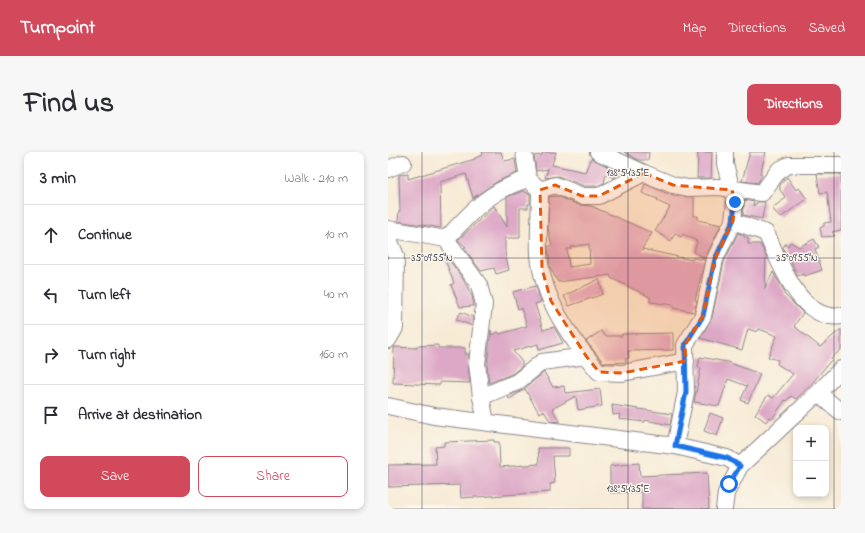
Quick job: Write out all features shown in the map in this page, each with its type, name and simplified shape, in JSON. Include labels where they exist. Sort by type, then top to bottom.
[{"type":"street","points":[[524,152],[528,179],[540,190],[539,255],[551,301],[563,323],[586,356],[599,372],[622,373],[686,361]]},
{"type":"street","points":[[598,152],[644,173],[681,187],[719,187],[762,193],[779,170],[789,165],[841,165]]},
{"type":"street","points":[[675,446],[686,392],[685,345],[703,316],[715,259],[733,221],[735,202],[725,164],[725,152]]},
{"type":"street","points":[[388,169],[403,163]]},
{"type":"street","points":[[540,190],[555,185],[582,196],[599,196],[644,173]]},
{"type":"street","points":[[446,239],[478,205],[510,184],[528,179]]},
{"type":"street","points":[[733,221],[766,233],[788,279],[805,305],[832,318],[841,316]]},
{"type":"street","points":[[388,229],[446,239],[479,285],[484,304],[477,364],[486,422]]},
{"type":"street","points":[[388,237],[396,256],[394,328],[388,340]]},
{"type":"street","points":[[481,397],[517,382],[542,362],[586,356]]},
{"type":"street","points":[[724,509],[726,493],[740,466],[818,394],[841,369]]},
{"type":"street","points":[[818,394],[841,412]]},
{"type":"street","points":[[388,406],[434,416],[675,446],[727,458],[740,466]]},
{"type":"highlighted area","points":[[644,173],[673,185],[732,190],[735,202],[733,221],[715,259],[703,316],[685,345],[686,361],[622,373],[599,372],[586,356],[551,301],[542,269],[540,190],[555,185],[582,196],[599,196]]},
{"type":"building","points":[[482,152],[501,152],[504,161],[515,159],[517,173],[498,181],[473,198],[466,174],[440,182],[441,228],[398,221],[400,211],[399,175],[408,174],[408,179],[475,159],[483,155]]},
{"type":"building","points":[[543,152],[556,152],[552,165],[585,172],[591,158],[618,172],[614,178],[606,174],[604,183],[597,186],[584,186],[558,176],[545,178],[548,169],[536,171],[534,156],[542,155]]},
{"type":"building","points":[[624,152],[649,152],[648,160],[638,160]]},
{"type":"building","points":[[698,152],[712,152],[711,178],[697,178]]},
{"type":"building","points":[[750,152],[766,152],[760,174],[762,175],[758,183],[742,181]]},
{"type":"building","points":[[817,174],[841,174],[841,230],[832,232],[835,236],[822,237],[820,228],[824,226],[824,223],[831,222],[827,192],[820,193]]},
{"type":"building","points":[[787,177],[796,190],[799,188],[807,199],[780,218],[772,208],[786,198],[780,190],[780,185]]},
{"type":"building","points":[[645,184],[673,196],[694,197],[694,216],[698,216],[698,220],[721,225],[705,258],[694,252],[697,241],[683,234],[681,237],[675,233],[671,241],[655,231],[670,207],[657,201],[658,199],[642,193]]},
{"type":"building","points":[[523,191],[530,194],[530,204],[528,204],[528,208],[520,208],[520,238],[505,238],[505,253],[509,270],[496,274],[494,268],[481,271],[464,248],[466,247],[458,240],[494,206],[507,227],[507,197]]},
{"type":"building","points":[[557,196],[579,205],[591,206],[652,233],[642,249],[692,260],[693,258],[705,260],[695,300],[697,301],[694,312],[673,308],[674,305],[650,302],[650,297],[611,278],[610,275],[558,282],[550,267],[548,246],[552,246],[548,228],[549,197]],"holes":[[[589,244],[590,264],[569,267],[567,249]]]},
{"type":"building","points":[[744,200],[754,202],[753,206],[758,202],[765,202],[762,219],[743,215]]},
{"type":"building","points":[[738,233],[744,235],[744,237],[748,237],[748,244],[760,244],[766,256],[765,289],[773,272],[785,292],[784,294],[803,313],[794,326],[820,347],[841,329],[841,350],[831,358],[832,359],[809,387],[796,399],[791,396],[786,401],[785,400],[772,419],[770,417],[766,422],[755,414],[768,395],[773,398],[793,374],[777,364],[778,360],[768,357],[777,336],[759,329],[757,332],[748,329],[742,350],[700,338],[712,318],[724,262]]},
{"type":"building","points":[[814,239],[819,247],[815,249],[822,270],[804,276],[803,274],[797,276],[789,256],[783,248],[785,244],[788,246],[790,242],[799,247]]},
{"type":"building","points":[[446,256],[463,279],[472,296],[474,306],[460,307],[451,285],[454,283],[444,257]]},
{"type":"building","points":[[599,279],[603,294],[569,306],[564,296]]},
{"type":"building","points":[[536,286],[541,302],[535,304],[543,330],[554,327],[563,343],[539,350],[538,344],[513,351],[522,362],[522,366],[512,374],[489,383],[487,364],[491,330],[492,335],[498,332],[500,334],[527,326],[521,308],[518,309],[513,292]]},
{"type":"building","points":[[461,312],[473,317],[472,326],[456,319]]},
{"type":"building","points":[[601,331],[605,336],[622,336],[622,334],[673,333],[673,350],[628,351],[629,358],[625,359],[627,362],[604,363],[586,341]]},
{"type":"building","points":[[438,345],[438,348],[465,348],[465,354],[469,354],[468,365],[470,383],[440,382],[440,385],[393,383],[394,347],[417,348],[417,346]]},
{"type":"building","points":[[700,357],[727,362],[760,374],[748,403],[741,400],[747,386],[728,379],[719,406],[694,402],[701,368],[698,368]]},
{"type":"building","points":[[544,372],[553,387],[564,386],[565,393],[600,389],[602,406],[578,410],[576,396],[552,409],[560,422],[550,421],[544,411],[539,413],[525,389],[509,399],[508,396],[523,390]]},
{"type":"building","points":[[612,405],[672,414],[670,425],[645,420],[645,422],[619,419],[620,414],[613,415]]},
{"type":"building","points":[[710,413],[723,418],[717,436],[704,431]]},
{"type":"building","points":[[494,440],[494,442],[499,442],[500,467],[539,464],[538,448],[569,448],[569,456],[553,456],[555,483],[550,484],[550,492],[461,498],[460,485],[388,487],[388,465],[436,464],[435,447],[444,446],[444,442]]},
{"type":"building","points":[[639,463],[640,476],[707,473],[709,509],[642,509],[642,492],[610,493],[610,466]]},
{"type":"route","points":[[729,484],[740,466],[727,458],[675,446],[686,392],[685,345],[703,316],[715,259],[733,221],[735,202]]}]
